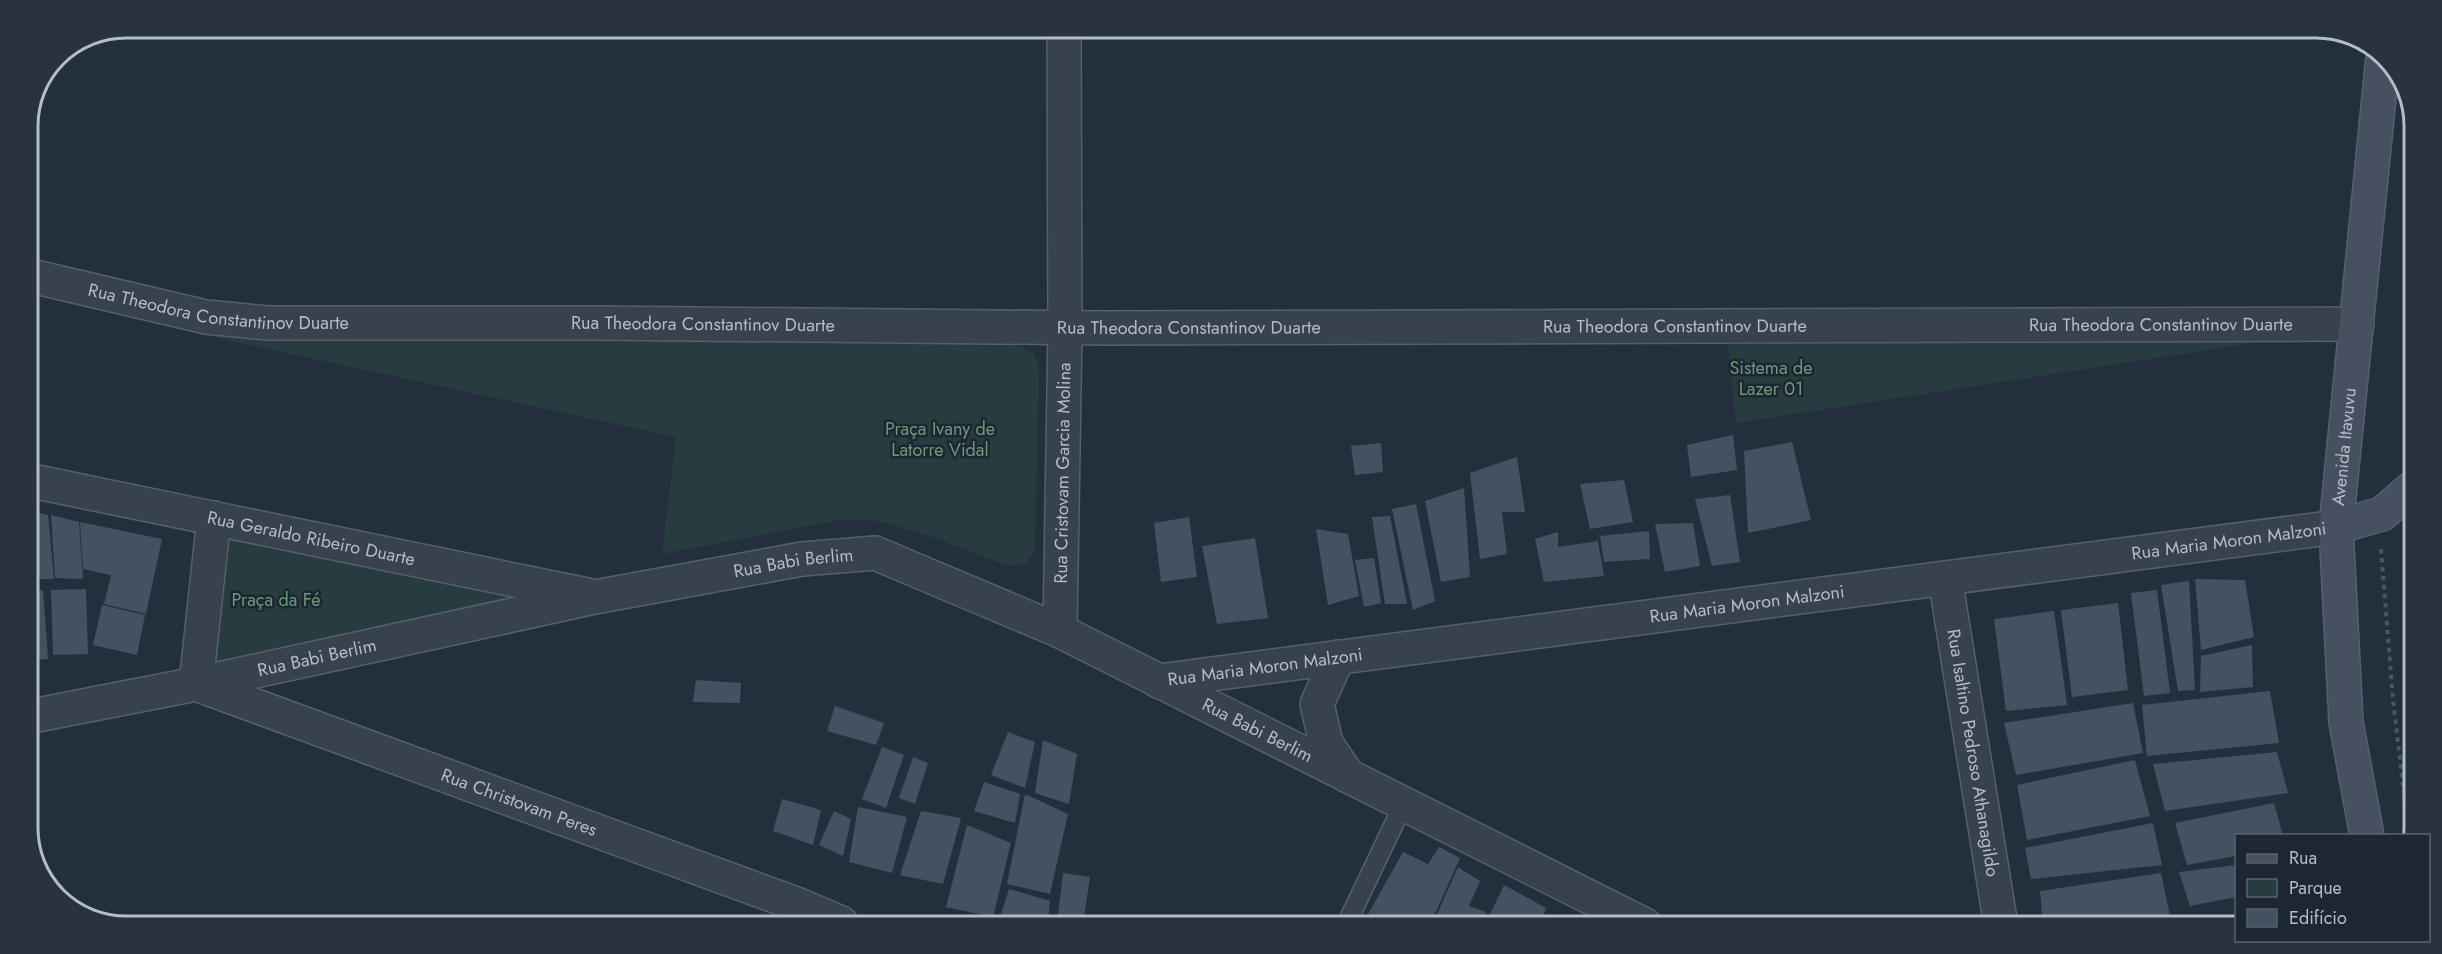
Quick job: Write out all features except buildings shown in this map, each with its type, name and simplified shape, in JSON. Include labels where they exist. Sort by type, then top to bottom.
[{"type":"main road","name":"Avenida Itavuvu","points":[[2367,834],[2346,722],[2336,527],[2382,67]]},
{"type":"main road","points":[[2336,527],[2382,514],[2404,495]]},
{"type":"street","name":"Rua Cristovam Garcia Molina","points":[[1060,631],[1065,328],[1064,37]]},
{"type":"street","name":"Rua Theodora Constantinov Duarte","points":[[37,278],[206,317],[267,323],[611,323],[1065,328],[2357,324]]},
{"type":"street","name":"Rua Geraldo Ribeiro Duarte","points":[[38,482],[595,597]]},
{"type":"street","points":[[196,684],[214,518]]},
{"type":"street","name":"Rua Maria Moron Malzoni","points":[[1158,681],[2336,527]]},
{"type":"street","name":"Rua Babi Berlim","points":[[38,715],[196,684],[595,597],[802,559],[875,553],[1060,631],[1627,916]]},
{"type":"street","name":"Rua Isaltino Pedroso Athanagildo","points":[[1945,578],[1999,916]]},
{"type":"street","name":"Rua Babi Berlim","points":[[1338,657],[1317,704],[1326,743],[1349,777]]},
{"type":"street","name":"Rua Christovam Peres","points":[[196,684],[800,914]]},
{"type":"lane","points":[[1350,916],[1403,805]]},
{"type":"path","points":[[2384,578],[2393,700],[2404,794]]},
{"type":"green space","name":"Sistema de Lazer 01","points":[[2305,335],[1736,423],[1727,339]]},
{"type":"green space","name":"Praça Ivany de Latorre Vidal","points":[[208,336],[1018,345],[1033,352],[1039,366],[1035,550],[1027,563],[1008,566],[930,536],[878,521],[839,520],[662,554],[676,437]]},
{"type":"green space","name":"Praça da Fé","points":[[230,537],[530,598],[215,666]]}]
